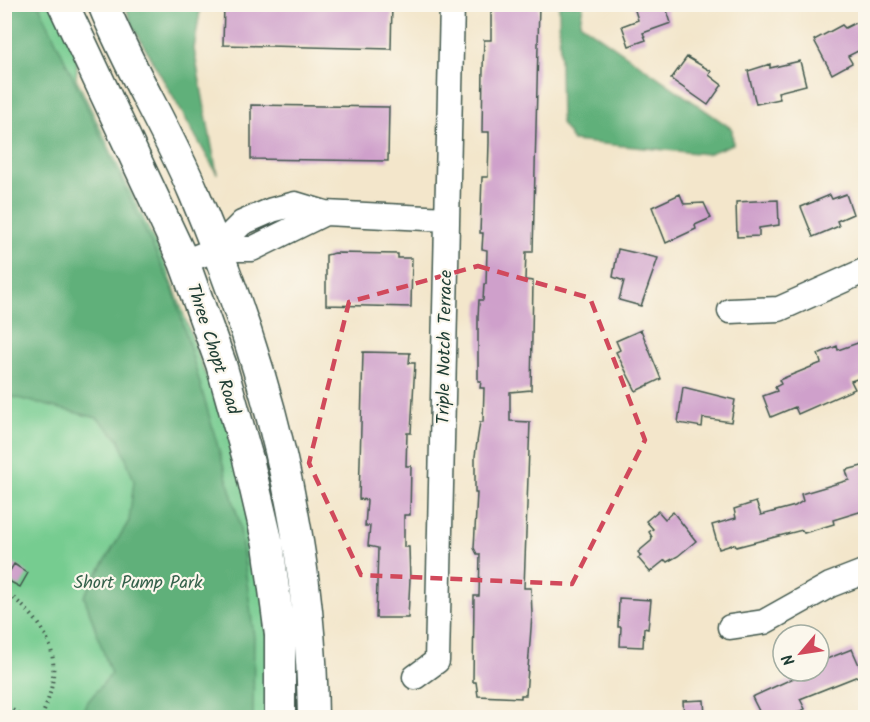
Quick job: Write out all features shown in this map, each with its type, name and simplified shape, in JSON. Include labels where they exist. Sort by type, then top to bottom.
[{"type":"main road","name":"Three Chopt Road","points":[[63,4],[184,262],[221,364],[249,459],[268,544],[280,634],[280,717]]},
{"type":"main road","name":"Three Chopt Road","points":[[103,4],[118,43],[193,191],[246,327],[287,471],[308,607],[313,717]]},
{"type":"street","name":"Triple Notch Terrace","points":[[415,677],[437,661],[452,4]]},
{"type":"street","points":[[184,262],[216,249],[252,249],[325,213],[447,219]]},
{"type":"street","points":[[730,311],[779,309],[866,270]]},
{"type":"street","points":[[730,627],[764,622],[830,585],[866,571]]},
{"type":"path","points":[[4,591],[22,604],[37,620],[54,660],[55,680],[41,717]]},
{"type":"path","points":[[4,714],[9,708],[25,717]]},
{"type":"highlighted area","points":[[478,266],[590,298],[645,440],[572,584],[361,575],[309,463],[349,302]]},
{"type":"green space","name":"Short Pump Park","points":[[5,4],[39,5],[174,292],[239,521],[254,637],[253,717],[80,717],[86,704],[111,674],[84,596],[129,521],[134,481],[119,439],[97,418],[5,395]]},
{"type":"green space","name":"Short Pump Park","points":[[4,5],[63,5],[79,42],[76,78],[167,268],[203,369],[248,459],[268,544],[270,717],[5,717]]},
{"type":"green space","points":[[125,5],[201,5],[194,49],[217,174],[132,25]]},
{"type":"green space","points":[[559,5],[583,5],[580,23],[732,129],[733,144],[707,154],[573,141],[561,123]]},
{"type":"building","points":[[224,4],[392,4],[391,49],[223,45]]},
{"type":"building","points":[[491,4],[539,4],[533,252],[526,252],[525,280],[533,281],[531,390],[510,392],[510,421],[530,422],[524,588],[531,588],[532,615],[526,695],[521,695],[521,698],[478,696],[476,682],[473,682],[474,596],[479,596],[480,554],[477,554],[474,548],[477,493],[475,493],[475,456],[480,422],[483,422],[484,388],[480,388],[481,381],[478,381],[478,317],[479,300],[483,300],[484,284],[486,284],[487,250],[482,249],[483,233],[480,233],[482,177],[488,177],[489,142],[489,132],[482,132],[483,68],[484,40],[491,40]]},
{"type":"building","points":[[633,4],[665,4],[671,23],[643,33],[646,40],[629,46],[622,26],[638,20]]},
{"type":"building","points":[[859,21],[866,34],[866,47],[848,56],[852,63],[832,74],[814,40],[842,25],[845,28]]},
{"type":"building","points":[[687,57],[711,71],[709,75],[722,85],[708,105],[671,79]]},
{"type":"building","points":[[800,61],[806,85],[778,92],[780,99],[756,104],[748,71],[770,64],[770,68]]},
{"type":"building","points":[[251,105],[389,107],[388,161],[251,159]]},
{"type":"building","points":[[680,194],[684,204],[704,203],[711,218],[695,225],[696,229],[666,243],[652,207]]},
{"type":"building","points":[[846,194],[853,214],[837,221],[839,226],[813,237],[801,207],[830,195],[832,199]]},
{"type":"building","points":[[778,200],[779,225],[759,228],[759,236],[737,237],[736,202]]},
{"type":"building","points":[[618,249],[658,258],[641,306],[619,300],[624,281],[613,277]]},
{"type":"building","points":[[335,253],[398,254],[398,258],[412,258],[411,307],[326,305],[326,255]]},
{"type":"building","points":[[641,330],[661,379],[636,391],[616,352],[620,350],[616,341]]},
{"type":"building","points":[[866,340],[866,376],[851,381],[855,389],[798,414],[795,407],[771,417],[763,396],[777,391],[775,387],[781,384],[779,380],[821,363],[818,354],[837,346],[838,350]]},
{"type":"building","points":[[363,352],[410,353],[409,363],[415,363],[411,433],[407,433],[406,466],[411,466],[410,515],[404,515],[404,547],[409,547],[408,618],[376,618],[378,548],[368,546],[370,526],[365,526],[367,500],[359,499]]},
{"type":"building","points":[[683,387],[735,400],[731,422],[703,418],[702,427],[678,423]]},
{"type":"building","points":[[866,465],[866,510],[833,520],[834,524],[804,533],[802,530],[736,547],[735,544],[719,549],[712,525],[736,518],[734,509],[756,502],[761,515],[795,506],[803,501],[801,494],[849,480],[846,470]]},
{"type":"building","points":[[658,511],[665,519],[673,512],[696,541],[678,556],[667,562],[665,560],[650,572],[638,558],[641,556],[638,552],[651,541],[652,537],[649,532],[653,529],[646,521]]},
{"type":"building","points":[[14,564],[28,573],[20,587],[5,579]]},
{"type":"building","points":[[619,598],[651,600],[648,629],[644,628],[643,647],[620,646]]},
{"type":"building","points":[[852,649],[863,674],[800,699],[805,709],[788,717],[762,717],[752,697],[783,683],[831,683],[831,657]]},
{"type":"building","points":[[704,700],[705,717],[684,717],[683,701]]}]
